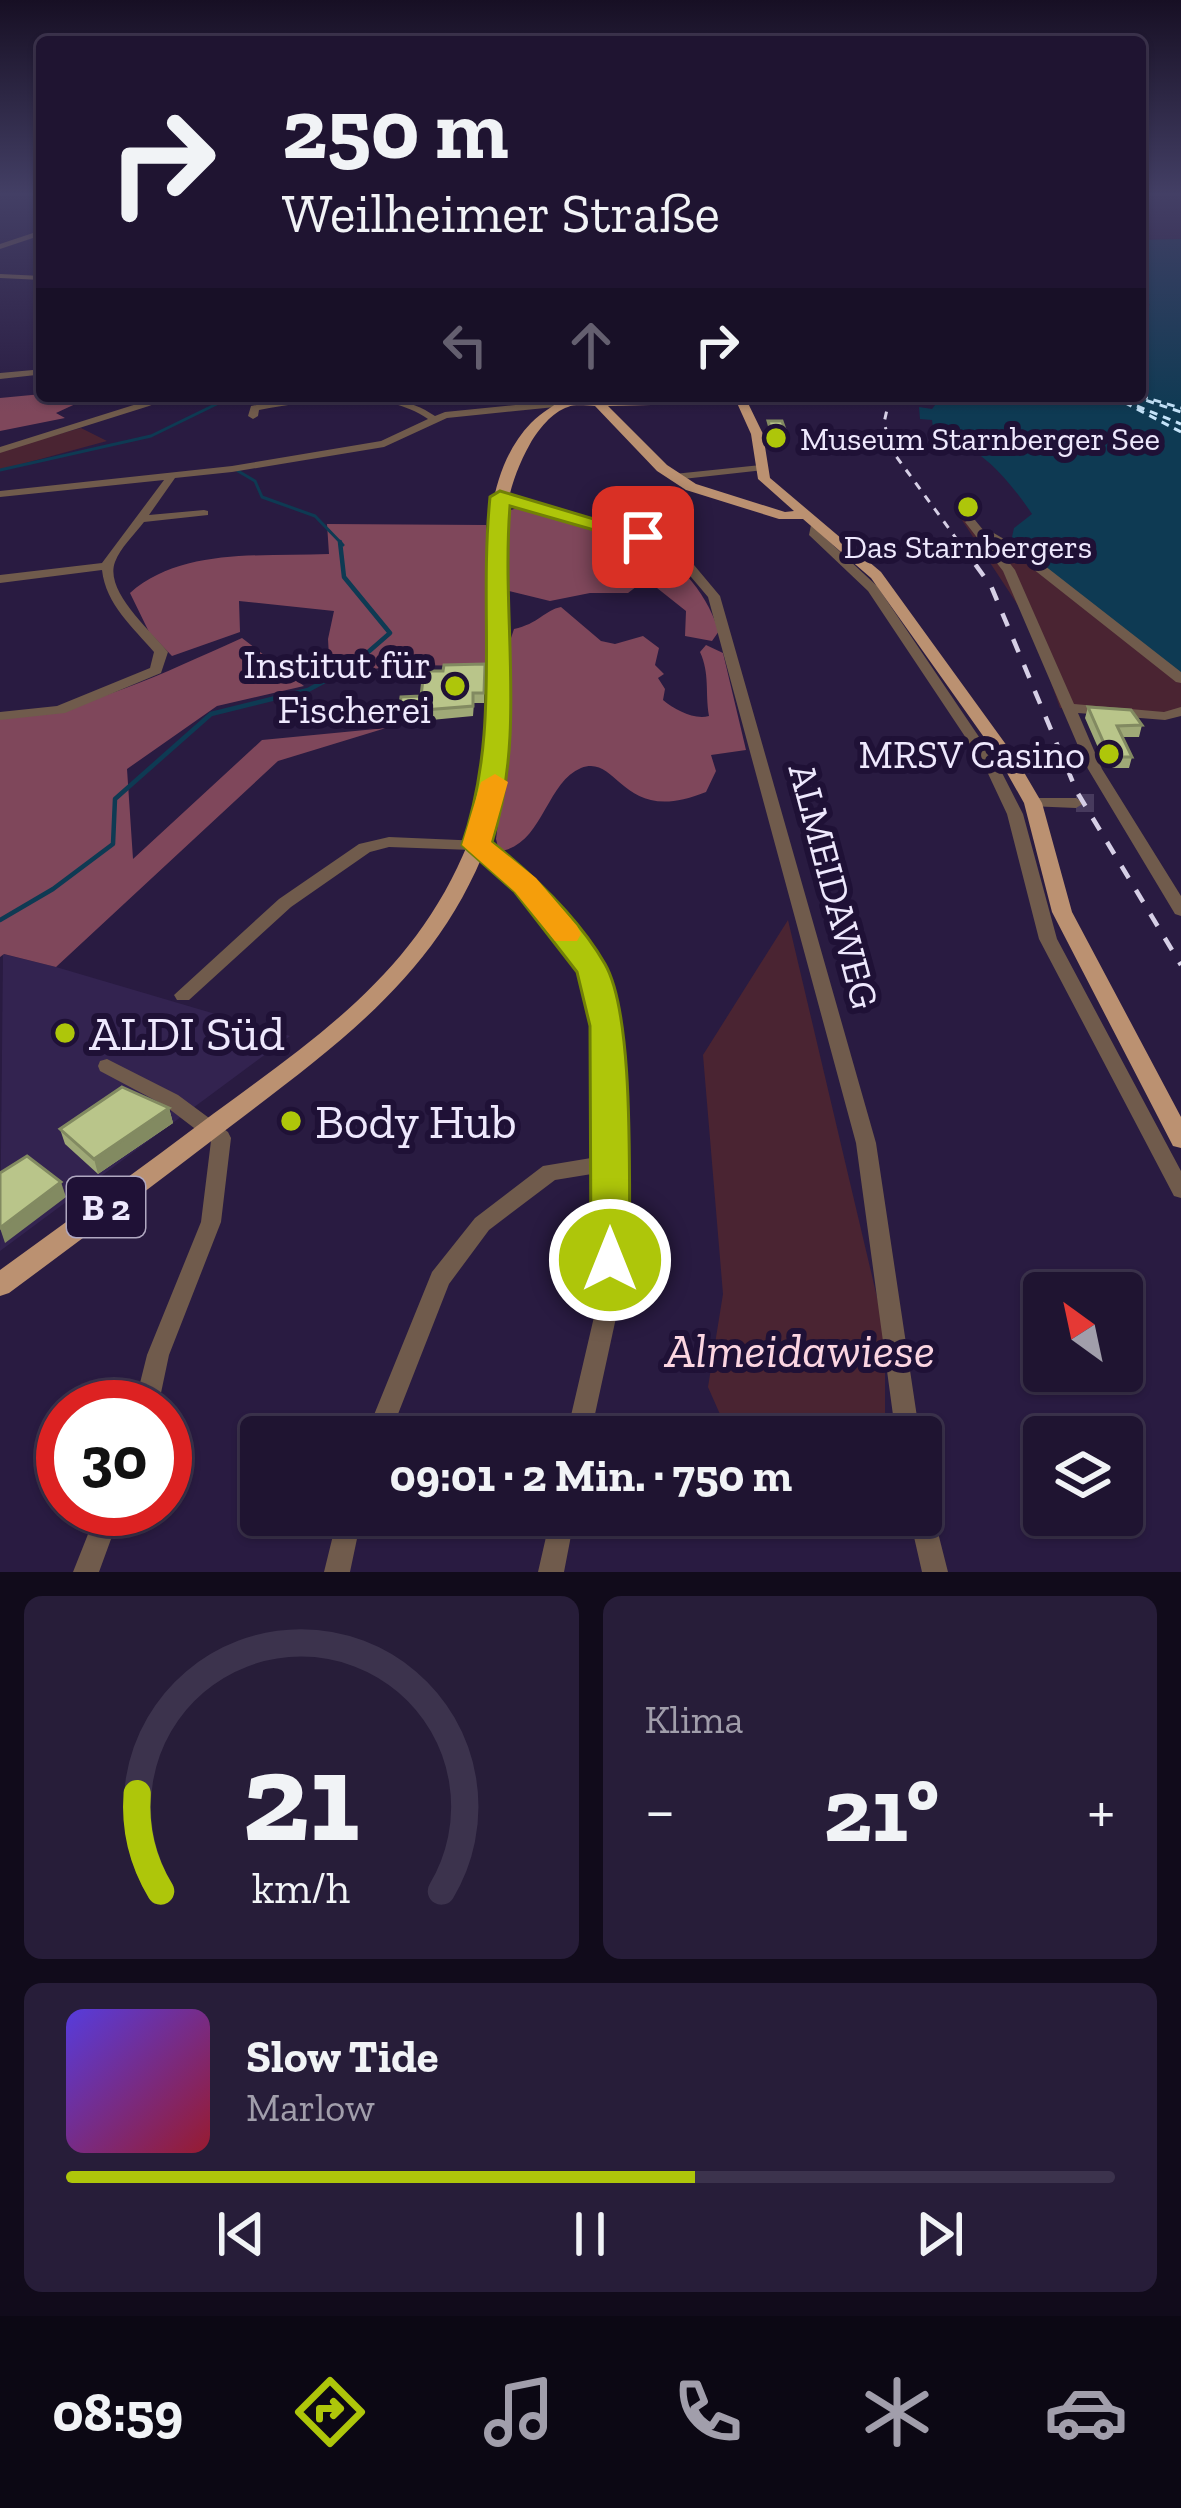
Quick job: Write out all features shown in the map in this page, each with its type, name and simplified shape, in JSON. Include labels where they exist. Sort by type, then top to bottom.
[{"type":"main road","name":"B 2","points":[[0,1286],[335,1033],[406,969],[444,913],[494,794],[500,728],[495,562],[500,497],[533,428],[567,402]]},
{"type":"main road","points":[[585,402],[641,402]]},
{"type":"main road","points":[[744,402],[770,488],[877,575],[1033,802],[1063,912],[1181,1139]]},
{"type":"main road","points":[[600,404],[674,477],[706,493],[811,520]]},
{"type":"street","points":[[0,276],[36,278]]},
{"type":"street","points":[[0,376],[34,373]]},
{"type":"street","points":[[0,450],[138,402]]},
{"type":"street","points":[[253,416],[254,408],[292,402]]},
{"type":"street","points":[[391,402],[428,414],[550,402]]},
{"type":"street","points":[[0,494],[171,477],[384,444],[428,414],[466,402],[523,402]]},
{"type":"street","points":[[674,477],[761,468]]},
{"type":"street","points":[[0,716],[60,710],[156,670],[161,652],[110,587],[108,566],[171,477]]},
{"type":"street","name":"ALMEIDAWEG","points":[[500,497],[643,537],[690,568],[714,596],[866,1143],[905,1416]]},
{"type":"street","points":[[138,519],[204,513]]},
{"type":"street","points":[[811,520],[814,535],[886,606],[991,765],[1015,814],[1048,940],[1181,1190]]},
{"type":"street","points":[[1181,679],[1027,558],[970,522],[1009,570],[1106,803],[1181,910]]},
{"type":"street","points":[[0,579],[108,566]]},
{"type":"street","points":[[1067,708],[1165,716],[1181,711]]},
{"type":"street","points":[[1033,802],[1076,803]]},
{"type":"street","points":[[183,995],[285,903],[351,854],[388,842],[476,845],[526,885],[592,969],[607,1026],[607,1164],[613,1216],[608,1304],[583,1416]]},
{"type":"street","points":[[107,1066],[212,1128],[221,1138],[211,1222],[152,1380]]},
{"type":"street","points":[[385,1416],[440,1279],[482,1224],[550,1172],[607,1164]]},
{"type":"street","points":[[86,1572],[100,1536]]},
{"type":"street","points":[[337,1572],[345,1536]]},
{"type":"street","points":[[551,1572],[559,1536]]},
{"type":"street","points":[[926,1536],[935,1572]]},
{"type":"shaded area","points":[[36,395],[36,402],[80,402],[56,413],[65,418],[0,431],[0,398]]},
{"type":"shaded area","points":[[523,506],[613,531],[665,557],[687,575],[719,631],[712,641],[685,636],[686,611],[652,584],[659,574],[641,573],[645,580],[628,593],[590,593],[550,601],[501,589],[498,562],[505,512]]},
{"type":"shaded area","points":[[327,524],[486,525],[491,666],[402,665],[330,675],[328,639],[334,611],[239,601],[240,632],[172,656],[149,632],[130,593],[151,578],[198,561],[329,554]]},
{"type":"shaded area","points":[[561,607],[601,641],[615,644],[643,636],[659,648],[655,665],[664,674],[658,678],[665,689],[663,700],[691,715],[709,716],[700,652],[706,645],[723,653],[746,750],[711,755],[716,771],[706,792],[678,800],[639,796],[605,770],[581,768],[559,786],[525,838],[499,851],[496,839],[510,726],[510,641],[514,629]]},
{"type":"shaded area","points":[[242,638],[304,686],[217,706],[127,769],[133,859],[262,740],[386,728],[278,761],[56,967],[4,954],[0,957],[0,718],[95,698]]},
{"type":"shaded area","points":[[3,954],[56,967],[290,1036],[0,1251]]},
{"type":"green space","points":[[81,428],[107,441],[0,470],[0,450]]},
{"type":"green space","points":[[958,514],[1019,551],[1181,677],[1181,714],[1165,717],[1060,708],[1031,625]]},
{"type":"green space","name":"Almeidawiese","points":[[788,920],[885,1331],[885,1416],[721,1416],[708,1387],[723,1294],[703,1055]]},
{"type":"water","points":[[1146,266],[1181,266],[1181,676],[1029,558],[1012,537],[1014,528],[1032,514],[1023,501],[977,453],[934,435],[932,420],[920,419],[919,407],[932,409],[937,402],[1146,402],[1146,307],[1150,305]]},
{"type":"building","points":[[768,421],[782,421],[787,435],[772,435]]},
{"type":"building","points":[[485,664],[484,693],[473,693],[473,706],[399,712],[401,697],[421,696],[424,671],[443,671],[444,665]]},
{"type":"building","points":[[1088,707],[1131,710],[1142,725],[1117,726],[1132,757],[1110,757]]},
{"type":"building","points":[[122,1087],[169,1108],[94,1159],[60,1129]]},
{"type":"building","points":[[27,1156],[61,1182],[0,1228],[0,1173]]},
{"type":"waterway","points":[[0,470],[151,436],[221,402]]},
{"type":"waterway","points":[[238,471],[255,481],[262,497],[315,516],[343,545]]},
{"type":"waterway","points":[[0,920],[53,889],[113,844],[115,799],[211,714],[308,690],[351,667],[390,633],[344,577],[340,542]]},
{"type":"ferry route","points":[[1146,398],[1181,408]]},
{"type":"ferry route","points":[[1146,400],[1181,412]]},
{"type":"ferry route","points":[[1124,402],[1181,432]]},
{"type":"ferry route","points":[[1137,406],[1181,424]]},
{"type":"tunnel","points":[[1076,803],[1098,803]]},
{"type":"railway","points":[[889,402],[884,423],[893,452],[961,545]]},
{"type":"railway","points":[[959,542],[991,586],[1077,792],[1181,965]]},
{"type":"slow traffic","points":[[495,782],[476,845],[526,885],[566,934]]},
{"type":"place","name":"Museum Starnberger See","points":[[776,438]]},
{"type":"place","name":"Das Starnbergers","points":[[968,507]]},
{"type":"place","name":"Institut für Fischerei","points":[[455,686]]},
{"type":"place","name":"MRSV Casino","points":[[1109,754]]},
{"type":"place","name":"ALDI Süd","points":[[65,1033]]},
{"type":"place","name":"Body Hub","points":[[291,1121]]},
{"type":"route","points":[[610,1260],[607,1026],[592,969],[526,885],[476,845],[494,794],[500,728],[495,562],[500,497],[643,537]]}]
